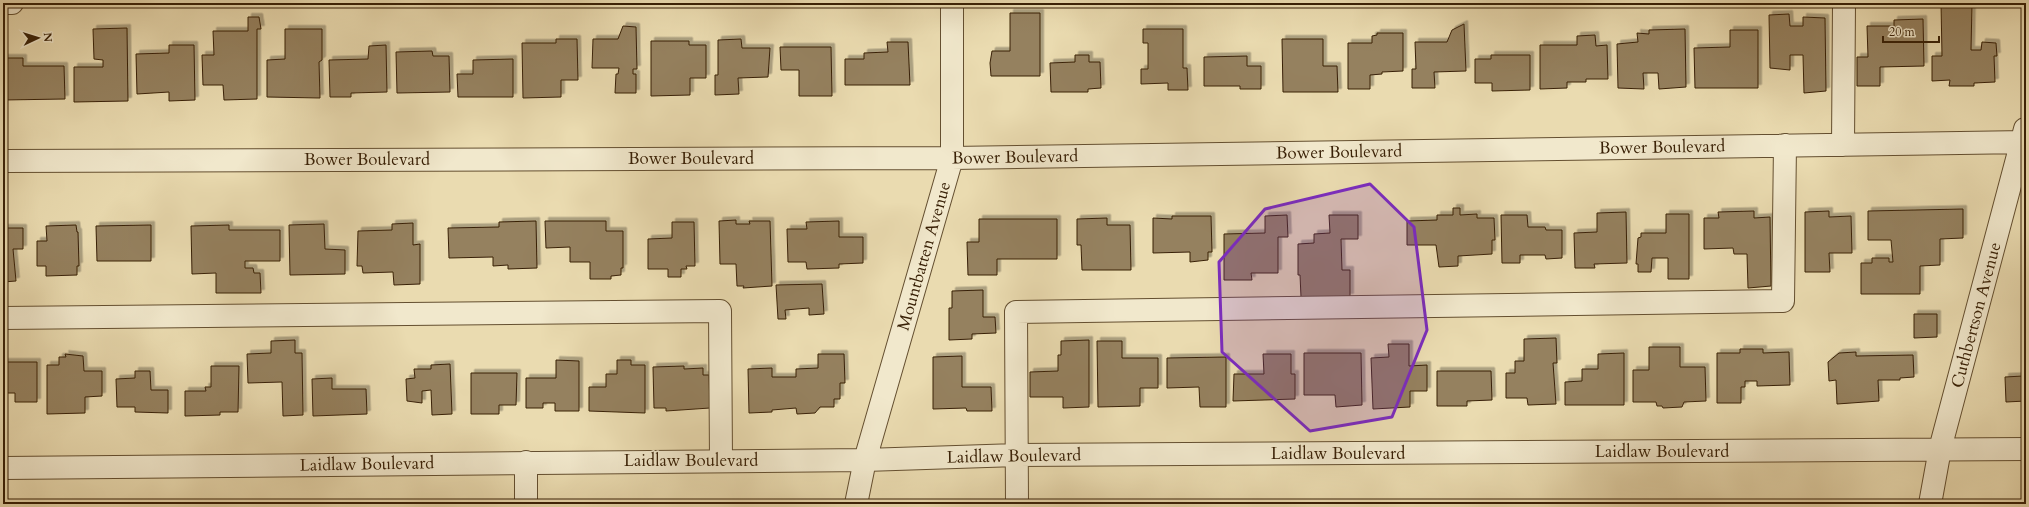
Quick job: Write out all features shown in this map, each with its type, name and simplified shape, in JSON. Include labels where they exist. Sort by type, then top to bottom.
[{"type":"street","points":[[3,3],[12,3]]},
{"type":"street","name":"Mountbatten Avenue","points":[[856,504],[865,460],[952,158],[952,3]]},
{"type":"street","points":[[1843,144],[1844,3]]},
{"type":"street","name":"Bower Boulevard","points":[[3,161],[952,158],[1843,144],[2025,137]]},
{"type":"street","name":"Cuthbertson Avenue","points":[[1930,504],[1940,449],[2025,137]]},
{"type":"street","points":[[1017,504],[1016,312],[1783,301],[1785,145]]},
{"type":"street","points":[[3,318],[720,311],[721,460]]},
{"type":"street","name":"Laidlaw Boulevard","points":[[3,468],[721,460],[865,460],[1017,455],[2026,449]]},
{"type":"street","points":[[526,462],[526,504]]},
{"type":"highlighted area","points":[[1370,184],[1414,227],[1427,330],[1392,417],[1310,431],[1222,352],[1219,262],[1265,209]]},
{"type":"building","points":[[1941,3],[1972,3],[1971,50],[1981,50],[1982,42],[1996,43],[1997,56],[1994,56],[1995,82],[1974,83],[1974,86],[1949,86],[1950,80],[1932,81],[1932,56],[1942,56]]},
{"type":"building","points":[[1010,13],[1040,13],[1040,76],[991,76],[990,63],[992,51],[1010,51]]},
{"type":"building","points":[[1789,14],[1790,26],[1803,26],[1803,17],[1825,18],[1826,91],[1804,93],[1803,55],[1790,55],[1790,70],[1770,68],[1769,15]]},
{"type":"building","points":[[248,17],[259,17],[261,29],[257,29],[257,99],[224,100],[223,85],[203,85],[202,55],[214,55],[213,31],[248,31]]},
{"type":"building","points":[[1923,19],[1924,66],[1880,67],[1880,86],[1857,86],[1857,57],[1868,57],[1867,26],[1894,26],[1894,20]]},
{"type":"building","points":[[1464,24],[1466,71],[1434,72],[1435,88],[1412,88],[1412,69],[1416,69],[1415,42],[1447,42],[1452,30]]},
{"type":"building","points":[[623,26],[636,27],[637,69],[633,69],[633,74],[636,74],[636,93],[615,93],[616,74],[618,74],[619,68],[592,68],[593,39],[618,39]]},
{"type":"building","points":[[127,28],[128,101],[74,102],[74,67],[103,67],[103,60],[94,59],[93,29]]},
{"type":"building","points":[[285,29],[322,29],[322,60],[319,62],[320,98],[267,97],[267,60],[285,59]]},
{"type":"building","points":[[1143,29],[1183,29],[1183,68],[1187,68],[1188,90],[1168,90],[1168,83],[1141,84],[1141,69],[1148,69],[1148,43],[1143,43]]},
{"type":"building","points":[[1685,29],[1686,87],[1659,89],[1658,73],[1643,73],[1644,89],[1618,88],[1617,44],[1638,42],[1637,33],[1649,34],[1649,30]]},
{"type":"building","points":[[1730,30],[1758,30],[1758,88],[1695,88],[1694,48],[1730,47]]},
{"type":"building","points":[[1377,33],[1403,33],[1403,71],[1382,72],[1382,74],[1370,75],[1370,89],[1348,89],[1348,43],[1372,43],[1372,36],[1377,35]]},
{"type":"building","points":[[1595,35],[1596,46],[1607,45],[1608,79],[1586,79],[1586,82],[1567,82],[1567,88],[1540,89],[1540,45],[1577,45],[1577,36]]},
{"type":"building","points":[[556,39],[577,39],[578,80],[561,80],[561,97],[523,98],[522,43],[556,43]]},
{"type":"building","points":[[741,39],[742,48],[770,48],[768,77],[738,78],[739,94],[715,95],[715,75],[718,75],[718,40]]},
{"type":"building","points":[[1282,39],[1323,39],[1323,66],[1337,66],[1338,92],[1283,92]]},
{"type":"building","points":[[651,41],[689,41],[689,45],[706,45],[706,78],[690,78],[690,95],[651,96]]},
{"type":"building","points":[[887,42],[908,42],[910,85],[845,85],[845,59],[864,59],[864,53],[888,52]]},
{"type":"building","points":[[169,45],[194,45],[195,100],[169,101],[169,92],[137,94],[136,54],[169,53]]},
{"type":"building","points":[[386,45],[387,92],[351,93],[351,97],[330,97],[329,60],[368,59],[369,46]]},
{"type":"building","points":[[780,47],[831,47],[832,96],[799,96],[799,70],[781,70]]},
{"type":"building","points":[[432,51],[433,56],[449,56],[450,92],[397,93],[396,52]]},
{"type":"building","points":[[1075,55],[1089,55],[1089,62],[1100,62],[1101,88],[1088,89],[1088,92],[1051,92],[1050,63],[1075,62]]},
{"type":"building","points":[[1491,55],[1530,55],[1530,90],[1492,91],[1492,83],[1475,83],[1475,59],[1491,59]]},
{"type":"building","points":[[1247,56],[1247,66],[1261,66],[1261,89],[1240,89],[1240,86],[1204,86],[1204,57]]},
{"type":"building","points":[[3,58],[23,58],[23,66],[64,66],[65,99],[3,100]]},
{"type":"building","points":[[513,59],[513,97],[458,97],[457,74],[473,74],[473,60]]},
{"type":"building","points":[[1453,208],[1460,208],[1460,215],[1477,214],[1477,218],[1494,218],[1495,240],[1492,240],[1492,254],[1458,256],[1458,266],[1439,267],[1436,245],[1407,245],[1407,221],[1437,220],[1437,215],[1453,215]]},
{"type":"building","points":[[1963,209],[1963,238],[1940,239],[1940,265],[1920,266],[1920,294],[1861,294],[1861,263],[1872,263],[1872,258],[1889,258],[1889,262],[1893,262],[1891,240],[1868,240],[1868,211]]},
{"type":"building","points":[[1754,211],[1754,218],[1770,217],[1771,286],[1748,288],[1747,254],[1734,254],[1733,248],[1704,249],[1704,218],[1719,218],[1718,212]]},
{"type":"building","points":[[1829,211],[1829,217],[1851,216],[1852,253],[1829,253],[1830,272],[1805,272],[1805,212]]},
{"type":"building","points":[[1626,212],[1627,263],[1594,264],[1595,268],[1575,268],[1574,233],[1597,232],[1597,213]]},
{"type":"building","points":[[1666,214],[1689,214],[1689,279],[1668,279],[1668,258],[1652,258],[1651,272],[1638,272],[1638,264],[1636,264],[1638,238],[1641,237],[1641,233],[1666,233]]},
{"type":"building","points":[[1287,215],[1288,237],[1278,237],[1278,273],[1251,273],[1252,280],[1224,280],[1224,234],[1265,233],[1265,216]]},
{"type":"building","points":[[1329,215],[1358,215],[1358,239],[1341,239],[1342,270],[1350,270],[1350,297],[1301,297],[1300,275],[1298,275],[1298,244],[1314,243],[1314,234],[1330,233]]},
{"type":"building","points":[[1501,215],[1527,215],[1528,227],[1545,227],[1546,230],[1562,230],[1562,258],[1546,259],[1545,255],[1520,255],[1520,263],[1502,263]]},
{"type":"building","points":[[1172,216],[1211,216],[1212,252],[1208,252],[1208,260],[1190,262],[1190,252],[1153,253],[1153,218],[1172,219]]},
{"type":"building","points":[[1107,218],[1107,225],[1130,225],[1131,270],[1082,270],[1081,245],[1077,245],[1077,219]]},
{"type":"building","points":[[979,219],[1057,219],[1057,259],[997,259],[997,275],[968,275],[967,242],[979,242]]},
{"type":"building","points":[[736,220],[736,224],[750,224],[749,221],[770,221],[772,286],[743,288],[744,286],[737,286],[736,264],[720,264],[719,221]]},
{"type":"building","points":[[536,221],[537,268],[508,269],[508,265],[493,266],[493,257],[449,258],[448,228],[499,227],[499,222]]},
{"type":"building","points":[[545,221],[606,221],[606,231],[623,231],[623,268],[621,268],[621,275],[611,276],[611,279],[590,279],[590,262],[570,262],[570,247],[546,248]]},
{"type":"building","points":[[839,221],[839,237],[863,237],[863,263],[839,264],[839,268],[807,269],[806,262],[788,262],[787,229],[807,229],[806,222]]},
{"type":"building","points":[[672,222],[694,222],[695,266],[686,266],[687,269],[681,269],[681,277],[668,277],[668,269],[648,269],[648,239],[672,238]]},
{"type":"building","points":[[413,223],[413,245],[420,244],[420,284],[394,285],[393,272],[363,273],[362,266],[357,266],[358,231],[392,230],[392,224]]},
{"type":"building","points":[[324,224],[325,249],[345,250],[345,274],[290,275],[289,225]]},
{"type":"building","points":[[76,225],[78,232],[79,266],[77,266],[77,275],[46,276],[46,266],[37,266],[37,241],[47,241],[46,226]]},
{"type":"building","points":[[151,225],[151,261],[97,261],[96,226]]},
{"type":"building","points":[[229,225],[229,230],[280,230],[280,261],[245,261],[245,268],[253,268],[254,273],[260,273],[261,293],[216,293],[216,273],[192,274],[191,226]]},
{"type":"building","points":[[3,228],[23,228],[23,249],[13,249],[16,281],[3,282]]},
{"type":"building","points":[[822,284],[824,314],[809,315],[809,308],[785,310],[786,319],[778,319],[776,285]]},
{"type":"building","points":[[983,290],[983,317],[995,317],[996,333],[972,334],[972,339],[949,340],[949,308],[952,308],[952,291]]},
{"type":"building","points":[[1914,314],[1937,314],[1937,337],[1914,338]]},
{"type":"building","points":[[2023,320],[2026,320],[2026,340],[2023,340]]},
{"type":"building","points":[[1556,338],[1557,363],[1553,363],[1556,404],[1528,405],[1527,398],[1506,398],[1506,373],[1515,373],[1515,361],[1524,361],[1524,339]]},
{"type":"building","points":[[295,340],[295,353],[302,353],[303,415],[283,416],[282,382],[248,383],[247,354],[271,353],[271,341]]},
{"type":"building","points":[[1089,340],[1089,407],[1063,408],[1063,397],[1030,397],[1030,372],[1058,371],[1058,355],[1061,355],[1061,341]]},
{"type":"building","points":[[1097,341],[1122,341],[1122,358],[1158,358],[1158,388],[1140,388],[1140,406],[1098,407]]},
{"type":"building","points":[[1388,344],[1409,344],[1409,366],[1427,365],[1427,391],[1410,391],[1410,407],[1373,409],[1371,358],[1389,357]]},
{"type":"building","points":[[1649,347],[1680,347],[1680,367],[1705,367],[1706,401],[1684,402],[1682,407],[1663,408],[1662,406],[1657,406],[1656,402],[1633,402],[1633,370],[1649,370]]},
{"type":"building","points":[[1740,349],[1763,349],[1763,353],[1789,352],[1790,385],[1757,386],[1757,381],[1745,381],[1745,387],[1741,387],[1741,403],[1717,403],[1717,353],[1740,353]]},
{"type":"building","points":[[1856,352],[1856,356],[1913,355],[1914,377],[1900,378],[1900,380],[1878,380],[1879,401],[1837,404],[1836,380],[1829,381],[1828,362],[1839,353]]},
{"type":"building","points":[[1304,353],[1361,353],[1362,405],[1336,407],[1335,395],[1304,395]]},
{"type":"building","points":[[1624,353],[1624,405],[1565,405],[1565,382],[1582,381],[1582,369],[1598,369],[1598,354]]},
{"type":"building","points":[[65,354],[83,356],[84,371],[102,371],[102,396],[85,397],[85,413],[47,414],[47,365],[59,365],[59,357],[66,357]]},
{"type":"building","points":[[818,354],[844,354],[845,383],[840,383],[840,399],[834,399],[834,407],[820,407],[815,413],[797,414],[796,408],[772,410],[772,412],[749,413],[748,369],[772,368],[772,377],[796,377],[796,369],[818,368]]},
{"type":"building","points":[[1263,354],[1291,354],[1291,374],[1295,374],[1295,399],[1233,401],[1234,374],[1264,374]]},
{"type":"building","points":[[962,356],[962,387],[991,387],[992,411],[967,411],[966,408],[933,409],[933,357]]},
{"type":"building","points":[[1226,357],[1226,407],[1200,407],[1199,387],[1167,388],[1167,358]]},
{"type":"building","points":[[556,360],[579,361],[579,411],[555,411],[555,403],[543,403],[543,408],[526,408],[526,378],[556,378]]},
{"type":"building","points":[[617,360],[631,360],[631,365],[645,365],[645,413],[589,411],[589,387],[606,387],[606,374],[617,374]]},
{"type":"building","points":[[3,362],[37,362],[37,402],[15,402],[15,393],[3,393]]},
{"type":"building","points":[[450,364],[452,414],[432,415],[431,390],[422,391],[422,403],[407,401],[406,379],[415,378],[414,369],[431,369],[431,365]]},
{"type":"building","points":[[211,366],[239,366],[238,412],[220,412],[220,415],[185,416],[185,391],[206,391],[205,387],[211,387]]},
{"type":"building","points":[[684,366],[684,369],[703,368],[703,375],[709,375],[710,408],[666,411],[666,408],[654,408],[653,367]]},
{"type":"building","points":[[135,371],[150,371],[151,390],[168,390],[168,413],[135,412],[135,407],[117,407],[116,379],[135,378]]},
{"type":"building","points":[[1437,371],[1491,371],[1492,400],[1467,401],[1467,406],[1437,406]]},
{"type":"building","points":[[471,373],[517,373],[516,405],[499,405],[499,414],[471,414]]},
{"type":"building","points":[[2023,374],[2026,374],[2026,401],[2006,402],[2005,377],[2023,376]]},
{"type":"building","points":[[332,378],[332,389],[366,389],[367,414],[313,416],[312,379]]}]
